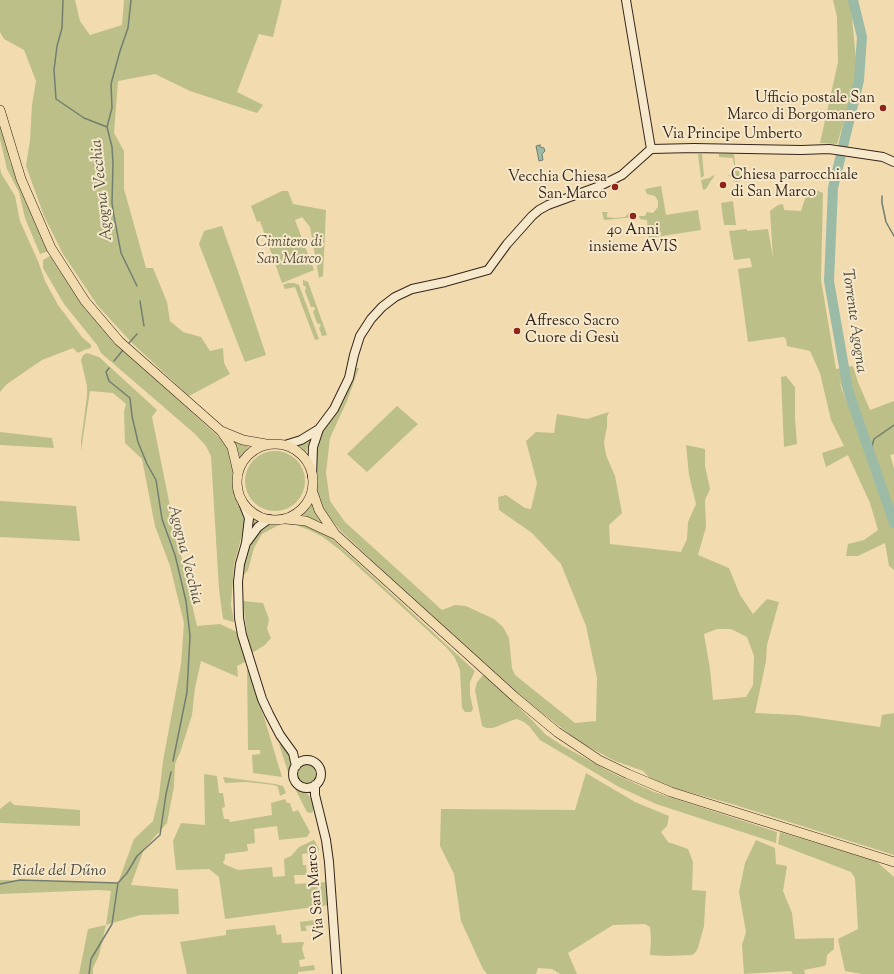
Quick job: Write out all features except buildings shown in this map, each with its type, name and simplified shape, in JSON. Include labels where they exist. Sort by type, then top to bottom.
[{"type":"main road","points":[[0,110],[21,179],[51,248],[85,301],[119,341],[221,431],[232,447],[238,473]]},
{"type":"main road","points":[[221,431],[243,440],[285,445],[295,450],[303,457],[309,466],[312,476],[312,490],[319,510],[335,534],[516,698],[572,742],[599,760],[671,792],[894,862]]},
{"type":"main road","points":[[269,444],[258,447],[249,454],[242,463],[238,473],[237,484],[243,503],[250,511],[259,516],[269,519],[284,518],[306,521],[335,534]]},
{"type":"main road","points":[[284,518],[293,515],[302,508],[308,500],[312,490]]},
{"type":"street","points":[[626,0],[651,149]]},
{"type":"street","name":"Via Principe Umberto","points":[[319,429],[334,408],[349,378],[360,336],[379,310],[395,297],[412,289],[453,280],[488,270],[507,244],[539,210],[548,205],[600,186],[622,175],[651,149],[829,149],[883,157],[894,162]]},
{"type":"street","points":[[285,445],[301,440],[319,429]]},
{"type":"street","points":[[312,476],[313,447],[319,429]]},
{"type":"street","points":[[243,503],[249,518],[246,543],[240,564],[238,582],[239,618],[242,635],[264,704],[280,735],[293,753],[296,766]]},
{"type":"street","points":[[246,543],[258,527],[269,519]]},
{"type":"street","points":[[293,753],[305,760],[314,762],[320,770],[320,778],[315,785],[310,788],[304,788],[296,784],[293,778],[293,773],[296,766],[305,760]]},
{"type":"street","name":"Via San Marco","points":[[315,785],[315,795],[326,840],[329,862],[337,974]]},
{"type":"street","name":"Via San Marco","points":[[304,788],[312,795],[318,811]]},
{"type":"green space","points":[[0,0],[75,0],[80,21],[90,35],[122,25],[124,0],[282,0],[273,37],[259,34],[237,92],[263,105],[257,113],[190,91],[155,74],[118,81],[114,133],[124,151],[124,189],[146,268],[153,268],[167,302],[170,321],[183,332],[201,337],[210,351],[223,348],[224,363],[230,374],[189,396],[132,343],[98,306],[63,254],[44,216],[26,166],[36,81],[24,50],[4,39],[0,32]]},
{"type":"green space","points":[[833,0],[849,0],[851,6],[856,60],[854,88],[837,144],[820,143],[838,62],[837,17]]},
{"type":"green space","points":[[0,117],[10,162],[27,200],[34,221],[49,251],[40,254],[25,218],[19,192],[7,169],[0,139]]},
{"type":"green space","points":[[698,154],[702,154],[704,176],[701,178]]},
{"type":"green space","points":[[719,154],[734,154],[736,171],[739,171],[741,181],[736,182],[728,175],[735,172],[733,158],[719,157]]},
{"type":"green space","points":[[0,167],[1,173],[15,196],[20,221],[38,261],[45,281],[58,305],[82,337],[91,345],[91,348],[78,353],[73,348],[42,360],[7,384],[0,392]]},
{"type":"green space","points":[[714,175],[706,189],[703,190],[701,180]]},
{"type":"green space","points":[[661,186],[666,215],[698,210],[701,230],[649,238],[647,220],[640,219],[639,216],[645,216],[647,212],[653,213],[658,207],[658,201],[655,196],[647,194],[645,189]]},
{"type":"green space","points":[[809,187],[823,193],[821,280],[836,369],[853,366],[870,410],[894,401],[894,454],[890,455],[894,468],[894,513],[839,380],[894,517],[894,570],[889,566],[885,543],[858,556],[846,556],[848,544],[864,540],[878,530],[870,503],[848,455],[826,467],[822,453],[844,446],[831,420],[820,373],[810,351],[787,346],[786,339],[783,337],[748,342],[738,269],[752,267],[750,258],[734,260],[729,231],[768,229],[773,258],[770,211],[778,205],[783,204],[784,210],[801,211]]},
{"type":"green space","name":"Cimitero di San Marco","points":[[282,191],[288,191],[293,204],[326,210],[323,276],[319,278],[310,227],[302,217],[295,220],[314,270],[282,283],[260,221],[257,222],[251,206]]},
{"type":"green space","points":[[733,201],[736,225],[724,225],[721,203]]},
{"type":"green space","points":[[602,212],[609,212],[607,213],[607,217],[625,217],[629,213],[634,214],[635,217],[604,220]]},
{"type":"green space","points":[[222,226],[266,355],[245,362],[199,244],[204,231]]},
{"type":"green space","points":[[50,256],[76,295],[96,320],[162,385],[220,438],[227,447],[234,470],[234,488],[244,517],[244,527],[234,565],[231,605],[233,622],[223,619],[219,589],[211,456],[206,446],[195,434],[101,353],[97,345],[64,304],[43,268],[43,260]]},
{"type":"green space","points":[[303,280],[308,282],[327,335],[322,336],[319,328],[321,325],[317,323],[313,312],[315,309],[314,307],[311,307],[305,291],[306,287],[303,285]]},
{"type":"green space","points":[[288,283],[299,285],[319,339],[315,340],[295,287],[285,289],[283,285]]},
{"type":"green space","points":[[87,353],[99,357],[157,410],[152,417],[172,516],[197,626],[220,624],[237,632],[247,661],[237,666],[238,677],[201,661],[195,688],[192,715],[175,764],[174,787],[167,823],[144,849],[131,885],[178,889],[179,914],[140,915],[106,925],[111,891],[99,890],[0,894],[0,880],[118,883],[134,839],[153,821],[159,796],[163,761],[181,664],[184,623],[170,566],[155,526],[142,459],[125,443],[124,412],[126,404],[113,393],[90,391],[81,451],[87,386],[81,360],[83,355]]},
{"type":"green space","points":[[356,368],[359,368],[347,401],[330,438],[326,473],[330,501],[345,522],[442,610],[455,605],[466,606],[494,619],[503,627],[509,638],[512,668],[515,675],[575,723],[596,721],[597,678],[586,626],[561,564],[532,533],[499,510],[498,497],[506,495],[525,508],[531,509],[537,483],[526,441],[536,432],[554,433],[557,414],[587,419],[609,412],[604,442],[606,455],[615,476],[622,513],[609,525],[610,544],[681,552],[687,539],[688,522],[696,504],[689,475],[686,445],[705,449],[705,466],[710,489],[705,500],[706,527],[698,555],[729,568],[740,595],[753,614],[767,599],[779,602],[767,645],[766,661],[755,713],[797,715],[880,727],[882,715],[894,713],[894,855],[732,804],[667,786],[650,778],[643,771],[615,761],[581,743],[527,701],[404,591],[340,530],[325,513],[317,497],[314,466],[318,437],[341,405]],"holes":[[[717,629],[731,629],[747,637],[754,656],[753,685],[746,697],[713,700],[710,669],[704,634]]]},
{"type":"green space","points":[[786,376],[795,387],[797,444],[784,447],[781,377]]},
{"type":"green space","points":[[397,406],[418,424],[367,472],[347,454]]},
{"type":"green space","points":[[0,432],[52,438],[54,448],[0,445]]},
{"type":"green space","points":[[231,438],[252,448],[241,460]]},
{"type":"green space","points":[[310,438],[311,439],[306,452],[304,453],[296,446]]},
{"type":"green space","points":[[275,451],[292,456],[300,464],[305,481],[300,498],[292,506],[275,511],[258,506],[250,498],[245,481],[250,464],[258,456]]},
{"type":"green space","points":[[311,500],[321,521],[321,522],[299,513]]},
{"type":"green space","points":[[0,501],[76,506],[80,541],[0,537]]},
{"type":"green space","points":[[252,514],[262,519],[251,530]]},
{"type":"green space","points":[[282,521],[295,521],[318,529],[331,538],[475,671],[470,682],[470,694],[473,709],[471,712],[465,712],[462,708],[460,670],[455,658],[447,648],[340,550],[323,537],[296,525],[283,524],[277,526],[262,534],[254,548],[248,570],[245,574],[243,573],[244,561],[249,545],[258,532],[266,525]]},
{"type":"green space","points":[[243,601],[263,603],[269,619],[267,629],[271,638],[265,645],[252,653],[247,635]]},
{"type":"green space","points":[[247,661],[282,777],[253,773],[252,755],[260,754],[260,750],[248,750]]},
{"type":"green space","points":[[484,674],[545,734],[563,746],[612,773],[654,792],[777,832],[776,843],[656,804],[619,787],[540,740],[529,726],[517,719],[493,728],[486,728],[482,726],[475,690],[477,682]]},
{"type":"green space","points":[[282,742],[292,757],[293,762],[292,768],[288,772],[279,744]]},
{"type":"green space","points":[[306,764],[313,767],[316,774],[313,781],[306,784],[299,781],[296,774],[299,767]]},
{"type":"green space","points":[[586,773],[635,802],[669,816],[667,826],[661,832],[668,842],[688,849],[693,862],[692,890],[706,891],[704,926],[698,948],[692,955],[650,955],[650,927],[645,924],[613,925],[568,953],[577,974],[560,974],[552,969],[538,968],[536,974],[487,974],[483,969],[461,921],[454,874],[440,846],[441,809],[575,810]]},
{"type":"green space","points":[[204,774],[217,776],[219,793],[223,793],[225,807],[222,808],[224,819],[229,819],[230,822],[272,815],[271,803],[285,799],[287,803],[290,803],[293,812],[298,810],[310,832],[307,837],[279,840],[277,826],[254,829],[255,843],[247,844],[248,851],[225,854],[224,864],[238,870],[272,867],[273,877],[285,876],[284,859],[291,856],[299,847],[314,840],[319,849],[318,852],[302,854],[303,865],[306,865],[307,875],[294,875],[295,884],[328,882],[329,905],[225,919],[219,877],[209,869],[176,870],[173,841],[181,823],[205,825]]},
{"type":"green space","points":[[223,777],[283,786],[286,793],[280,796],[278,787],[274,785],[247,782],[225,783]]},
{"type":"green space","points":[[294,787],[305,791],[310,797],[313,805],[313,812],[307,812]]},
{"type":"green space","points":[[10,801],[14,805],[80,810],[80,826],[0,823],[0,809]]},
{"type":"green space","points":[[780,832],[876,861],[894,877],[894,974],[862,974],[845,971],[838,939],[858,929],[855,878],[851,872],[778,844]]},
{"type":"green space","points":[[756,840],[775,848],[776,864],[787,866],[783,891],[792,913],[795,939],[834,938],[834,949],[827,955],[826,965],[804,970],[805,974],[793,974],[791,971],[744,974],[742,945],[746,932],[739,892],[745,863]]},
{"type":"green space","points":[[323,919],[323,924],[305,926],[307,931],[301,931],[300,922]]},
{"type":"green space","points":[[106,925],[99,955],[93,968],[93,974],[79,974],[88,929]]},
{"type":"green space","points":[[275,925],[277,935],[281,934],[282,943],[304,942],[302,949],[305,959],[299,960],[300,967],[314,965],[315,970],[298,972],[298,974],[187,974],[180,942],[226,935],[226,930]]},
{"type":"shaded area","points":[[540,145],[540,147],[544,148],[545,151],[542,154],[543,160],[539,161],[536,146]]},
{"type":"waterway","name":"Agogna Vecchia","points":[[63,0],[62,28],[57,46],[54,70],[56,99],[84,118],[107,127],[112,147],[112,203],[114,216],[121,253],[137,286]]},
{"type":"waterway","points":[[107,127],[112,108],[111,84],[128,28],[131,0]]},
{"type":"waterway","name":"Torrente Agogna","points":[[853,0],[862,37],[859,80],[833,188],[829,281],[848,390],[894,523]]},
{"type":"waterway","points":[[882,196],[886,222],[894,236]]},
{"type":"waterway","name":"Agogna Vecchia","points":[[140,301],[144,326]]},
{"type":"waterway","name":"Agogna Vecchia","points":[[129,343],[137,334]]},
{"type":"waterway","name":"Agogna Vecchia","points":[[114,361],[123,350]]},
{"type":"waterway","name":"Agogna Vecchia","points":[[109,368],[106,372],[109,381],[130,398],[132,416],[138,442],[147,464],[156,480],[162,519],[175,555],[186,601],[190,636],[187,692],[173,761]]},
{"type":"waterway","points":[[870,453],[874,439],[894,425]]},
{"type":"waterway","name":"Agogna Vecchia","points":[[89,974],[91,959],[112,924],[118,883],[127,873],[137,856],[160,835],[171,772]]},
{"type":"waterway","name":"Riale del Dűno","points":[[0,884],[20,880],[118,883]]},
{"type":"place","name":"Ufficio postale San Marco di Borgomanero","points":[[883,108]]},
{"type":"place","name":"Chiesa parrocchiale di San Marco","points":[[723,185]]},
{"type":"place","name":"Vecchia Chiesa San Marco","points":[[615,187]]},
{"type":"place","name":"40 Anni insieme AVIS","points":[[633,216]]},
{"type":"place","name":"Affresco Sacro Cuore di Gesù","points":[[517,331]]}]
